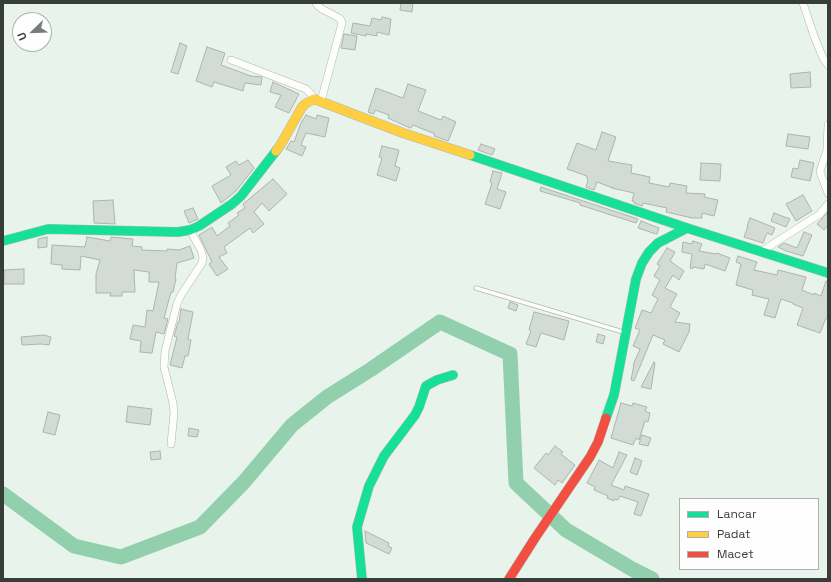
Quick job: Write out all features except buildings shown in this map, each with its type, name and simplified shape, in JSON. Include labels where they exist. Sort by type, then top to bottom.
[{"type":"main road","points":[[3,241],[48,229],[178,232],[190,230],[199,226],[232,204],[241,196],[281,144],[302,107],[305,104],[318,100],[404,133],[687,228],[828,273]]},
{"type":"main road","points":[[509,579],[590,457],[598,442],[614,395],[636,279],[642,263],[649,252],[658,243],[687,228]]},
{"type":"main road","points":[[362,579],[357,527],[369,486],[384,456],[415,415],[426,386],[437,380],[453,375]]},
{"type":"street","points":[[231,60],[306,89],[318,100],[342,23],[339,18],[322,9],[316,3]]},
{"type":"street","points":[[803,3],[820,50],[828,65]]},
{"type":"street","points":[[828,125],[826,150],[820,171],[828,193]]},
{"type":"street","points":[[761,251],[820,214],[828,204]]},
{"type":"street","points":[[171,444],[174,413],[164,367],[165,352],[177,304],[181,295],[202,263],[203,258],[201,250],[190,230]]},
{"type":"lane","points":[[476,288],[626,333]]},
{"type":"waterway","points":[[3,494],[74,546],[121,557],[200,527],[244,482],[292,425],[327,397],[370,370],[440,322],[510,354],[516,483],[566,530],[632,569],[652,579]]},
{"type":"traffic: fast","points":[[3,241],[48,229],[178,232],[190,230],[199,226],[232,204],[241,196],[276,151]]},
{"type":"traffic: fast","points":[[470,155],[687,228]]},
{"type":"traffic: fast","points":[[606,418],[614,395],[636,279],[642,263],[649,252],[658,243],[687,228],[828,273]]},
{"type":"traffic: fast","points":[[362,579],[357,527],[369,486],[384,456],[415,415],[426,386],[437,380],[453,375]]},
{"type":"traffic: slow","points":[[276,151],[302,107],[314,99],[403,133],[470,155]]},
{"type":"traffic: jam","points":[[509,579],[590,457],[598,442],[606,418]]}]
